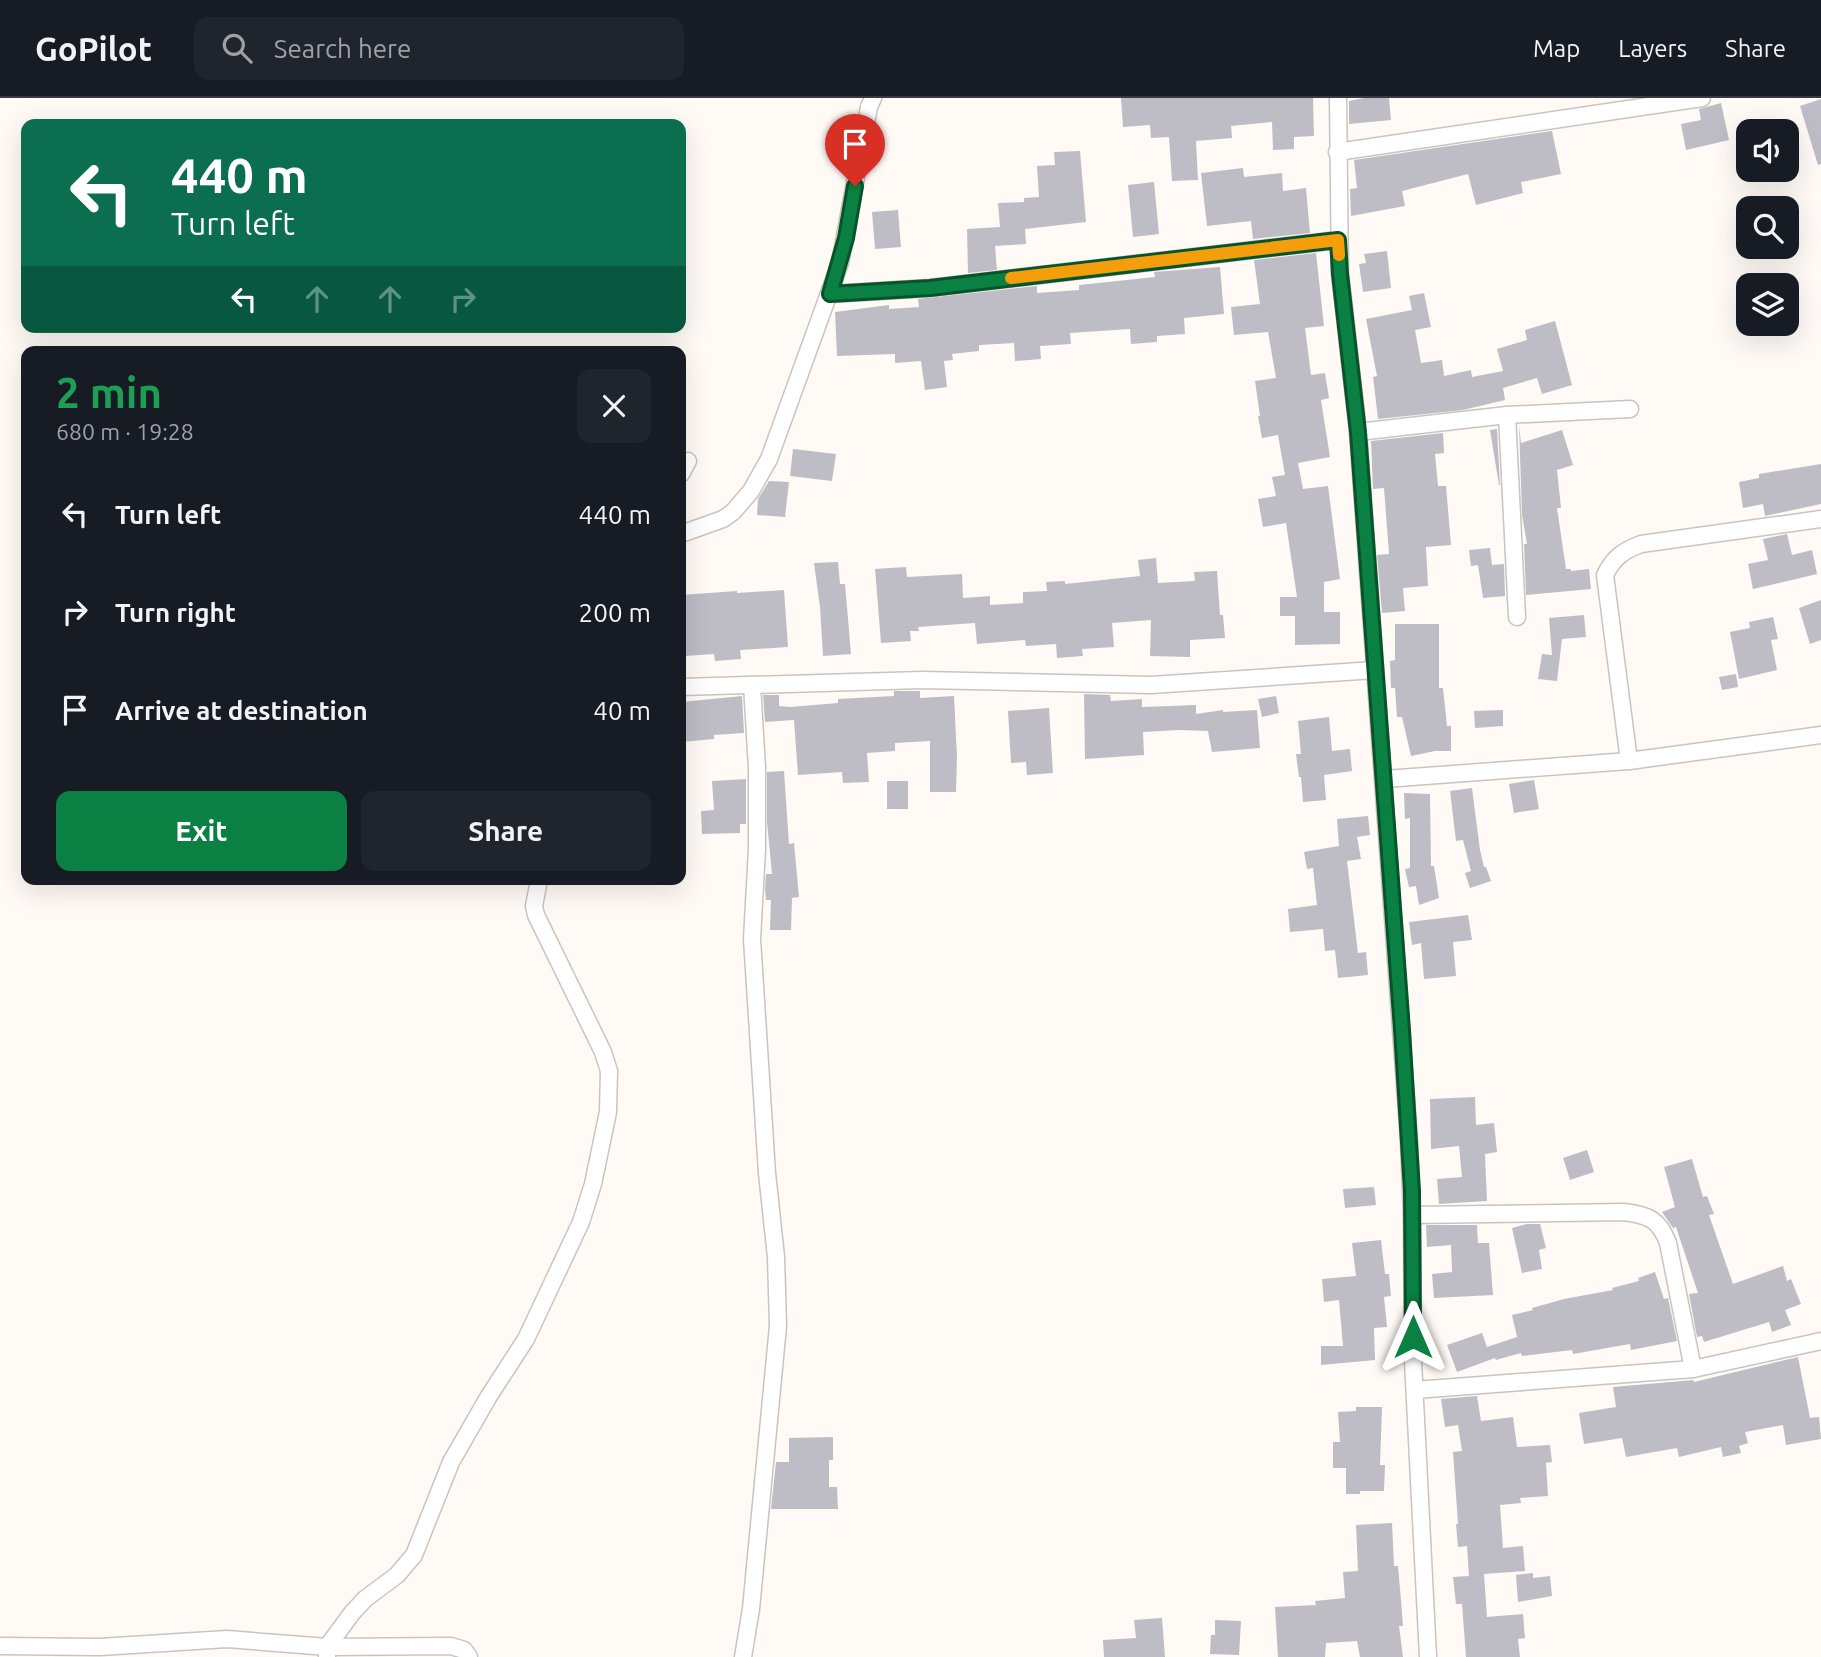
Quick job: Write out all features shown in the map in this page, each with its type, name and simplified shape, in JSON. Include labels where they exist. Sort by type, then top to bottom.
[{"type":"street","points":[[686,532],[728,516],[755,484],[780,430],[830,294],[846,238],[869,107],[873,98]]},
{"type":"street","points":[[1338,98],[1340,274],[1358,432],[1409,1127],[1413,1361],[1428,1657]]},
{"type":"street","points":[[1337,152],[1702,98]]},
{"type":"street","points":[[830,294],[930,288],[1338,240]]},
{"type":"street","points":[[1358,432],[1507,415],[1630,408]]},
{"type":"street","points":[[1507,415],[1517,617]]},
{"type":"street","points":[[1629,761],[1605,575],[1612,561],[1624,550],[1641,544],[1821,519]]},
{"type":"street","points":[[686,687],[922,680],[1151,685],[1375,670]]},
{"type":"street","points":[[743,1657],[751,1609],[778,1326],[776,1257],[767,1173],[752,939],[757,808],[752,685]]},
{"type":"street","points":[[1385,779],[1629,761],[1821,735]]},
{"type":"street","points":[[327,1652],[365,1599],[397,1575],[414,1555],[451,1462],[526,1339],[581,1222],[593,1184],[608,1112],[609,1070],[603,1052],[536,915],[534,906],[538,885]]},
{"type":"street","points":[[1412,1215],[1624,1212],[1651,1217],[1659,1224],[1668,1243],[1693,1369]]},
{"type":"street","points":[[1415,1390],[1693,1369],[1821,1341]]},
{"type":"street","points":[[0,1646],[100,1647],[227,1639],[327,1652],[451,1646],[464,1650],[469,1657]]},
{"type":"building","points":[[1121,98],[1313,98],[1314,136],[1294,137],[1294,149],[1273,150],[1272,122],[1231,126],[1232,138],[1196,141],[1198,180],[1172,181],[1169,137],[1151,138],[1150,125],[1123,127]]},
{"type":"building","points":[[1389,98],[1391,120],[1349,124],[1349,101]]},
{"type":"building","points":[[1821,99],[1821,164],[1818,165],[1800,106]]},
{"type":"building","points":[[1721,103],[1729,140],[1686,150],[1681,124],[1701,120],[1699,109]]},
{"type":"building","points":[[1552,131],[1561,174],[1521,182],[1523,193],[1476,205],[1468,174],[1402,191],[1405,206],[1351,216],[1350,189],[1357,188],[1354,160]]},
{"type":"building","points":[[1080,151],[1086,222],[1025,229],[1026,244],[995,246],[997,270],[968,273],[967,229],[1000,227],[998,203],[1024,202],[1024,198],[1039,197],[1037,166],[1055,165],[1054,152]]},
{"type":"building","points":[[1243,168],[1244,177],[1282,173],[1283,191],[1306,188],[1310,233],[1253,239],[1251,221],[1207,226],[1201,173]]},
{"type":"building","points":[[1154,182],[1159,234],[1133,237],[1128,185]]},
{"type":"building","points":[[898,210],[901,247],[875,249],[872,212]]},
{"type":"building","points":[[1387,251],[1391,288],[1363,292],[1359,264],[1366,263],[1364,254]]},
{"type":"building","points":[[1316,253],[1324,326],[1305,328],[1311,375],[1325,373],[1329,398],[1321,400],[1330,457],[1298,463],[1303,489],[1328,486],[1340,579],[1324,582],[1324,612],[1340,612],[1340,644],[1295,645],[1295,616],[1280,616],[1280,597],[1297,597],[1286,523],[1263,527],[1258,499],[1276,496],[1272,477],[1285,475],[1278,435],[1262,438],[1258,416],[1255,381],[1276,378],[1268,332],[1234,335],[1231,307],[1260,304],[1254,260]]},
{"type":"building","points":[[1220,267],[1224,314],[1184,318],[1185,334],[1157,336],[1157,342],[1131,344],[1130,329],[1070,333],[1071,344],[1040,346],[1041,359],[1015,361],[1014,343],[979,345],[979,351],[952,354],[953,360],[944,361],[947,387],[925,390],[921,361],[895,363],[895,354],[837,356],[835,312],[889,305],[889,309],[919,307],[918,299],[1037,286],[1037,293],[1079,290],[1079,285],[1155,277],[1154,272]]},
{"type":"building","points":[[1424,293],[1431,327],[1415,330],[1421,363],[1442,360],[1444,376],[1471,370],[1472,377],[1503,371],[1497,349],[1527,340],[1525,330],[1555,321],[1572,385],[1542,394],[1537,378],[1503,388],[1505,400],[1463,410],[1378,419],[1373,377],[1377,376],[1366,319],[1412,310],[1409,296]]},
{"type":"building","points":[[1519,425],[1521,443],[1562,430],[1573,465],[1557,470],[1561,508],[1557,508],[1566,569],[1589,569],[1591,589],[1526,595],[1524,544],[1527,544],[1522,515]]},
{"type":"building","points":[[1497,429],[1500,485],[1490,430]]},
{"type":"building","points":[[1443,433],[1444,453],[1435,454],[1438,486],[1446,486],[1451,545],[1426,547],[1428,586],[1403,588],[1405,611],[1382,613],[1377,555],[1389,554],[1384,488],[1373,489],[1371,441]]},
{"type":"building","points":[[793,449],[836,454],[832,481],[790,476]]},
{"type":"building","points":[[1821,464],[1821,504],[1765,516],[1763,504],[1743,508],[1739,482],[1759,478],[1759,474]]},
{"type":"building","points":[[769,481],[789,482],[785,517],[757,515],[758,499]]},
{"type":"building","points":[[1787,534],[1792,555],[1812,550],[1817,574],[1753,589],[1748,564],[1768,560],[1763,539]]},
{"type":"building","points":[[1490,548],[1492,565],[1504,564],[1505,596],[1483,598],[1478,565],[1471,566],[1469,550]]},
{"type":"building","points":[[1156,558],[1158,583],[1195,581],[1194,572],[1217,571],[1220,615],[1223,615],[1225,638],[1190,640],[1190,657],[1150,656],[1151,620],[1112,623],[1114,647],[1082,649],[1083,656],[1057,658],[1056,644],[1026,646],[1025,640],[977,644],[975,623],[918,627],[919,631],[910,631],[911,641],[881,643],[875,569],[906,567],[907,577],[962,574],[963,598],[990,596],[990,605],[1023,603],[1023,592],[1047,591],[1046,582],[1065,581],[1065,584],[1140,576],[1138,560]]},
{"type":"building","points":[[838,562],[840,584],[845,584],[851,654],[823,656],[814,563]]},
{"type":"building","points":[[784,590],[788,647],[740,650],[741,659],[715,661],[714,654],[686,656],[686,595]]},
{"type":"building","points":[[1821,600],[1821,640],[1810,644],[1799,608]]},
{"type":"building","points":[[1584,615],[1586,637],[1562,639],[1557,681],[1538,679],[1542,654],[1552,655],[1549,618]]},
{"type":"building","points":[[1773,617],[1778,639],[1771,640],[1777,670],[1739,679],[1730,632],[1750,628],[1749,622]]},
{"type":"building","points":[[1395,624],[1439,624],[1439,688],[1443,688],[1447,726],[1451,726],[1451,751],[1411,756],[1402,717],[1397,717],[1395,688],[1391,688],[1390,661],[1395,660]]},
{"type":"building","points":[[1736,674],[1738,687],[1722,690],[1719,677]]},
{"type":"building","points":[[894,691],[920,691],[920,698],[954,696],[956,792],[930,792],[930,741],[895,743],[895,751],[867,753],[869,782],[843,783],[842,772],[798,775],[794,720],[765,722],[763,695],[779,695],[779,706],[790,707],[838,703],[838,699],[894,696]]},
{"type":"building","points":[[1084,694],[1110,695],[1111,701],[1142,699],[1142,707],[1196,705],[1196,714],[1223,710],[1257,710],[1260,748],[1212,752],[1208,731],[1143,732],[1144,755],[1085,759]]},
{"type":"building","points":[[742,696],[744,733],[714,735],[714,739],[686,742],[686,702]]},
{"type":"building","points":[[1276,696],[1279,713],[1262,717],[1258,699]]},
{"type":"building","points":[[1049,708],[1053,773],[1027,775],[1026,762],[1011,763],[1008,711]]},
{"type":"building","points":[[1503,710],[1503,726],[1475,728],[1474,711]]},
{"type":"building","points":[[1329,717],[1332,751],[1350,749],[1352,771],[1324,775],[1326,800],[1303,802],[1296,754],[1301,754],[1298,721]]},
{"type":"building","points":[[784,771],[789,844],[794,843],[799,897],[792,898],[791,930],[770,930],[771,900],[766,900],[765,890],[766,874],[772,874],[767,822],[767,772]]},
{"type":"building","points":[[746,779],[746,824],[740,824],[740,833],[702,834],[701,811],[714,810],[712,781]]},
{"type":"building","points":[[1534,780],[1539,809],[1514,813],[1509,784]]},
{"type":"building","points":[[887,781],[908,781],[908,809],[887,809]]},
{"type":"building","points":[[1472,788],[1480,850],[1491,881],[1470,888],[1465,873],[1471,871],[1463,840],[1456,841],[1450,791]]},
{"type":"building","points":[[1404,793],[1430,794],[1431,866],[1434,866],[1439,898],[1419,905],[1416,886],[1409,887],[1405,869],[1410,868],[1410,818],[1405,819]]},
{"type":"building","points":[[1368,816],[1370,835],[1357,837],[1361,859],[1347,861],[1358,953],[1366,952],[1368,975],[1338,978],[1335,950],[1325,951],[1323,929],[1290,932],[1288,909],[1317,905],[1313,868],[1307,869],[1304,852],[1339,846],[1337,819]]},
{"type":"building","points":[[1468,915],[1472,940],[1453,942],[1456,976],[1424,979],[1421,943],[1412,945],[1409,922]]},
{"type":"building","points":[[1475,1097],[1476,1125],[1494,1123],[1497,1152],[1485,1154],[1487,1201],[1439,1204],[1437,1179],[1462,1177],[1459,1146],[1431,1149],[1430,1099]]},
{"type":"building","points":[[1587,1150],[1594,1172],[1570,1180],[1563,1158]]},
{"type":"building","points":[[1692,1159],[1703,1197],[1707,1196],[1714,1214],[1709,1215],[1733,1284],[1783,1266],[1787,1281],[1791,1279],[1801,1304],[1785,1310],[1791,1325],[1772,1332],[1769,1322],[1704,1342],[1702,1336],[1697,1337],[1689,1294],[1698,1293],[1676,1227],[1673,1228],[1662,1212],[1675,1207],[1664,1167]]},
{"type":"building","points":[[1374,1187],[1376,1205],[1345,1208],[1343,1189]]},
{"type":"building","points":[[1540,1224],[1546,1248],[1539,1250],[1542,1269],[1522,1273],[1512,1228]]},
{"type":"building","points":[[1426,1225],[1477,1225],[1478,1243],[1489,1243],[1493,1295],[1434,1298],[1432,1274],[1452,1272],[1451,1245],[1427,1247]]},
{"type":"building","points":[[1381,1240],[1391,1296],[1384,1297],[1387,1327],[1374,1328],[1375,1360],[1321,1365],[1321,1346],[1343,1346],[1339,1300],[1324,1302],[1322,1279],[1356,1276],[1352,1243]]},
{"type":"building","points":[[1655,1272],[1664,1299],[1668,1298],[1677,1341],[1631,1350],[1630,1344],[1573,1354],[1572,1350],[1522,1356],[1521,1353],[1496,1360],[1495,1358],[1457,1372],[1447,1345],[1482,1333],[1487,1347],[1517,1337],[1512,1315],[1564,1299],[1613,1290],[1612,1288],[1639,1281],[1638,1278]]},
{"type":"building","points":[[1798,1357],[1810,1418],[1819,1417],[1821,1439],[1786,1445],[1783,1425],[1745,1432],[1748,1443],[1739,1446],[1741,1453],[1723,1457],[1721,1447],[1679,1457],[1677,1448],[1626,1457],[1622,1438],[1584,1444],[1579,1413],[1616,1407],[1613,1387],[1694,1382]]},
{"type":"building","points":[[1477,1396],[1481,1421],[1513,1417],[1517,1447],[1550,1445],[1552,1462],[1546,1463],[1548,1496],[1520,1498],[1521,1503],[1500,1505],[1503,1548],[1523,1546],[1525,1571],[1484,1574],[1487,1617],[1523,1614],[1525,1638],[1518,1639],[1520,1657],[1466,1657],[1462,1604],[1456,1604],[1453,1577],[1469,1576],[1467,1546],[1458,1547],[1456,1524],[1453,1452],[1462,1451],[1458,1425],[1445,1427],[1441,1399]]},
{"type":"building","points":[[1356,1407],[1382,1407],[1380,1465],[1385,1465],[1384,1491],[1346,1494],[1346,1468],[1333,1468],[1333,1442],[1340,1442],[1338,1412],[1356,1411]]},
{"type":"building","points":[[833,1437],[833,1460],[829,1460],[829,1487],[837,1487],[838,1509],[771,1509],[776,1462],[789,1462],[789,1438]]},
{"type":"building","points":[[1392,1523],[1394,1566],[1398,1566],[1401,1600],[1403,1626],[1399,1626],[1403,1657],[1360,1657],[1357,1641],[1326,1643],[1325,1657],[1278,1657],[1275,1607],[1316,1605],[1315,1601],[1345,1598],[1343,1572],[1358,1571],[1356,1525]]},
{"type":"building","points":[[1533,1573],[1533,1578],[1550,1576],[1552,1596],[1518,1602],[1516,1575]]},
{"type":"building","points":[[1162,1618],[1165,1657],[1104,1657],[1103,1640],[1136,1638],[1134,1620]]},
{"type":"building","points":[[1215,1620],[1241,1621],[1239,1655],[1210,1654],[1211,1635],[1215,1635]]},
{"type":"slow traffic","points":[[1011,278],[1338,240],[1339,255]]},
{"type":"route","points":[[855,186],[846,238],[830,294],[930,288],[1338,240],[1358,432],[1385,779],[1412,1191],[1413,1337]]}]
